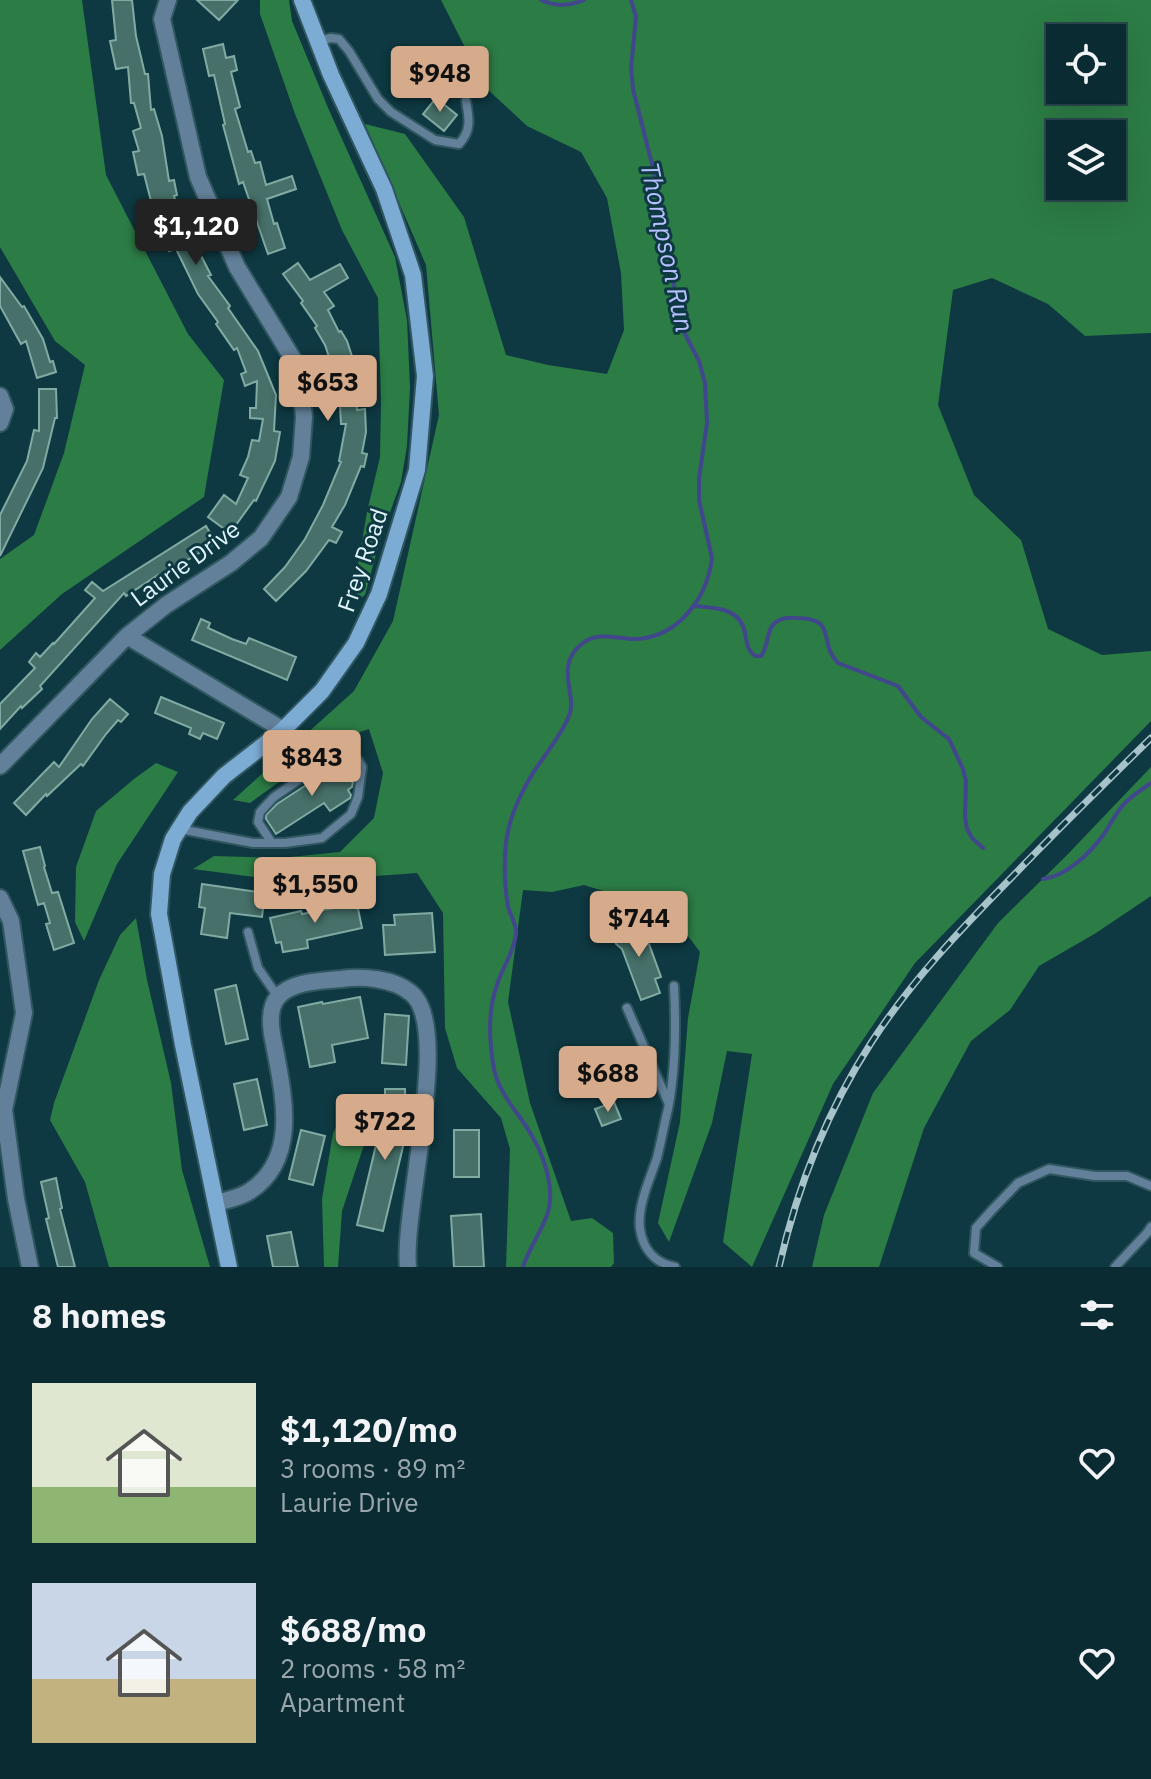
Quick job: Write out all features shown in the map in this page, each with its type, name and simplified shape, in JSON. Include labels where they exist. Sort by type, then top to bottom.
[{"type":"street","name":"Laurie Drive","points":[[0,766],[127,636],[166,605],[231,563],[261,538],[289,497],[301,457],[304,417],[299,369],[237,267],[198,177],[162,19],[168,0]]},
{"type":"street","name":"Frey Road","points":[[229,1267],[159,914],[162,874],[173,839],[190,812],[224,776],[283,730],[322,691],[356,643],[379,594],[417,470],[425,376],[413,275],[384,189],[331,75],[302,0]]},
{"type":"street","points":[[0,396],[5,409],[0,423]]},
{"type":"street","points":[[127,636],[283,730]]},
{"type":"street","points":[[0,898],[11,921],[24,1013],[4,1110],[16,1199],[30,1267]]},
{"type":"street","points":[[216,1203],[235,1198],[256,1186],[272,1166],[279,1150],[285,1114],[271,1030],[273,1006],[278,997],[307,983],[354,977],[376,979],[409,990],[423,1008],[427,1024],[424,1108],[408,1227],[408,1267]]},
{"type":"lane","points":[[317,42],[339,39],[378,99],[391,112],[435,140],[459,144],[466,137],[470,126],[466,101]]},
{"type":"lane","points":[[179,828],[253,843],[272,843],[285,843],[322,838],[351,814],[358,797],[362,767],[358,760],[350,755],[336,754],[274,797],[260,812],[258,822],[272,843]]},
{"type":"lane","points":[[248,932],[258,968],[278,997]]},
{"type":"lane","points":[[674,986],[675,1053],[669,1103],[640,1213],[640,1226],[647,1249],[657,1261],[675,1267]]},
{"type":"lane","points":[[627,1008],[669,1103]]},
{"type":"lane","points":[[998,1267],[974,1253],[976,1228],[1018,1183],[1049,1169],[1095,1176],[1127,1176],[1151,1186]]},
{"type":"lane","points":[[1115,1267],[1151,1227]]},
{"type":"green space","points":[[0,0],[82,0],[106,175],[188,334],[224,380],[204,497],[62,594],[0,650],[0,559],[34,535],[64,453],[85,365],[55,341],[0,247]]},
{"type":"green space","points":[[260,0],[289,0],[292,21],[395,257],[407,320],[410,387],[407,446],[401,482],[379,543],[365,595],[355,602],[356,576],[367,512],[380,457],[378,298],[342,230],[295,114],[260,14]]},
{"type":"green space","points":[[441,0],[1151,0],[1151,333],[1085,336],[1048,304],[992,278],[953,290],[938,405],[974,495],[1021,540],[1048,629],[1102,655],[1151,651],[1151,721],[915,963],[833,1084],[752,1267],[723,1242],[752,1054],[727,1051],[712,1123],[669,1242],[658,1223],[680,1122],[688,1018],[700,952],[670,912],[584,885],[552,892],[523,890],[508,1002],[530,1103],[571,1221],[592,1218],[613,1233],[614,1263],[611,1267],[506,1267],[510,1149],[501,1118],[457,1068],[445,1028],[443,913],[417,873],[292,882],[193,869],[214,856],[280,858],[340,852],[374,818],[383,773],[369,729],[339,739],[250,803],[233,800],[354,691],[393,621],[439,415],[426,265],[365,124],[405,134],[464,217],[506,355],[607,374],[624,330],[621,273],[607,198],[581,152],[527,126],[485,87]]},
{"type":"green space","points":[[156,763],[178,772],[117,864],[84,941],[75,922],[76,867],[96,811]]},
{"type":"green space","points":[[1151,767],[1151,896],[1039,966],[1010,1010],[971,1041],[924,1128],[879,1267],[812,1267],[824,1215],[873,1093],[998,923]]},
{"type":"green space","points":[[136,918],[171,1083],[182,1170],[210,1267],[109,1267],[85,1182],[50,1120],[99,980],[120,935]]},
{"type":"green space","points":[[367,1102],[369,1130],[342,1211],[338,1267],[324,1267],[322,1199],[333,1133],[348,1105]]},
{"type":"building","points":[[112,0],[132,0],[136,36],[145,74],[148,74],[151,110],[154,109],[162,136],[169,181],[174,180],[177,195],[174,196],[180,218],[186,216],[194,242],[211,275],[208,276],[258,351],[276,395],[274,431],[280,432],[275,461],[256,501],[230,533],[208,517],[224,495],[236,504],[248,478],[240,475],[252,440],[259,441],[263,419],[250,418],[250,408],[256,408],[257,381],[245,386],[241,374],[246,372],[237,348],[234,350],[216,324],[218,322],[198,294],[176,249],[169,251],[165,238],[173,235],[164,212],[151,215],[144,174],[138,175],[133,152],[139,151],[133,131],[141,128],[134,103],[131,103],[128,67],[116,69],[110,41],[116,40]]},
{"type":"building","points":[[197,0],[238,0],[219,20]]},
{"type":"building","points":[[223,44],[226,58],[234,56],[237,70],[231,72],[240,107],[235,109],[248,152],[251,151],[255,163],[260,162],[266,185],[292,176],[296,189],[267,199],[285,248],[268,254],[243,182],[239,184],[223,125],[214,75],[209,76],[203,49]]},
{"type":"building","points":[[436,98],[457,115],[444,131],[423,114]]},
{"type":"building","points":[[298,263],[310,280],[340,264],[348,278],[324,292],[334,306],[328,310],[347,341],[361,384],[356,386],[357,410],[365,409],[366,432],[362,453],[367,454],[364,467],[361,466],[332,527],[342,532],[336,543],[329,540],[306,571],[276,601],[264,589],[305,539],[323,505],[341,462],[346,424],[341,424],[339,387],[325,345],[315,328],[317,326],[301,303],[303,301],[283,274]]},
{"type":"building","points":[[0,277],[24,306],[43,339],[56,372],[37,378],[26,341],[21,344],[0,306]]},
{"type":"building","points":[[39,389],[56,389],[57,418],[43,468],[0,556],[0,515],[27,461],[34,430],[39,431]]},
{"type":"building","points":[[206,526],[216,543],[126,596],[124,593],[40,686],[42,689],[0,729],[0,704],[35,668],[29,662],[36,653],[40,657],[54,644],[95,598],[85,590],[92,582],[103,591]]},
{"type":"building","points":[[201,619],[210,623],[208,628],[232,639],[246,644],[249,638],[296,657],[287,680],[192,640]]},
{"type":"building","points":[[161,697],[224,723],[217,739],[203,733],[200,739],[189,734],[191,728],[155,713]]},
{"type":"building","points":[[110,699],[128,714],[121,722],[118,720],[83,766],[81,764],[46,794],[26,815],[14,803],[54,762],[59,767]]},
{"type":"building","points":[[340,763],[353,783],[348,790],[350,798],[330,811],[324,803],[276,834],[266,815],[277,804]]},
{"type":"building","points":[[40,847],[52,893],[58,892],[74,943],[54,950],[46,924],[50,923],[44,903],[38,905],[23,851]]},
{"type":"building","points":[[202,884],[265,893],[262,917],[230,913],[227,938],[201,934],[205,908],[199,907]]},
{"type":"building","points":[[355,894],[362,928],[307,940],[308,948],[283,952],[281,942],[276,943],[270,918],[345,906],[343,896]]},
{"type":"building","points":[[432,913],[435,952],[385,955],[383,925],[395,925],[394,915]]},
{"type":"building","points":[[626,922],[640,927],[661,977],[655,979],[660,993],[641,1000],[622,949],[614,938],[616,928]]},
{"type":"building","points":[[236,985],[248,1039],[226,1044],[215,990]]},
{"type":"building","points":[[360,997],[368,1038],[332,1045],[335,1062],[310,1067],[298,1007]]},
{"type":"building","points":[[385,1014],[409,1016],[406,1065],[382,1063]]},
{"type":"building","points":[[612,1052],[619,1070],[588,1082],[589,1086],[579,1089],[573,1074],[590,1068],[587,1061]]},
{"type":"building","points":[[257,1079],[267,1125],[244,1130],[234,1084]]},
{"type":"building","points":[[385,1089],[405,1089],[406,1134],[383,1231],[357,1225],[380,1128],[385,1129]]},
{"type":"building","points":[[614,1102],[621,1119],[602,1126],[595,1109]]},
{"type":"building","points":[[301,1130],[325,1136],[313,1185],[289,1179]]},
{"type":"building","points":[[454,1130],[479,1130],[479,1177],[454,1177]]},
{"type":"building","points":[[56,1178],[60,1209],[75,1267],[58,1267],[46,1219],[49,1218],[41,1182]]},
{"type":"building","points":[[481,1214],[484,1267],[454,1267],[451,1216]]},
{"type":"building","points":[[291,1232],[298,1267],[273,1267],[267,1236]]},
{"type":"waterway","name":"Thompson Run","points":[[541,0],[562,5],[584,0]]},
{"type":"waterway","name":"Thompson Run","points":[[523,1267],[548,1212],[550,1193],[544,1163],[527,1128],[505,1096],[494,1069],[491,1048],[490,1016],[494,995],[516,934],[506,887],[505,856],[509,827],[524,788],[569,716],[568,670],[574,652],[595,637],[635,639],[664,632],[688,613],[697,601],[712,558],[699,500],[707,423],[705,383],[699,361],[683,330],[665,225],[633,89],[631,68],[636,17],[631,0]]},
{"type":"waterway","points":[[693,606],[725,610],[738,618],[749,649],[755,656],[761,656],[772,626],[780,620],[793,618],[818,622],[838,663],[898,686],[921,717],[949,739],[966,781],[967,829],[983,848]]},
{"type":"waterway","points":[[1043,879],[1061,873],[1085,856],[1122,807],[1151,783]]},
{"type":"railway","points":[[779,1267],[804,1179],[827,1123],[855,1069],[886,1020],[975,915],[1151,738]]}]
